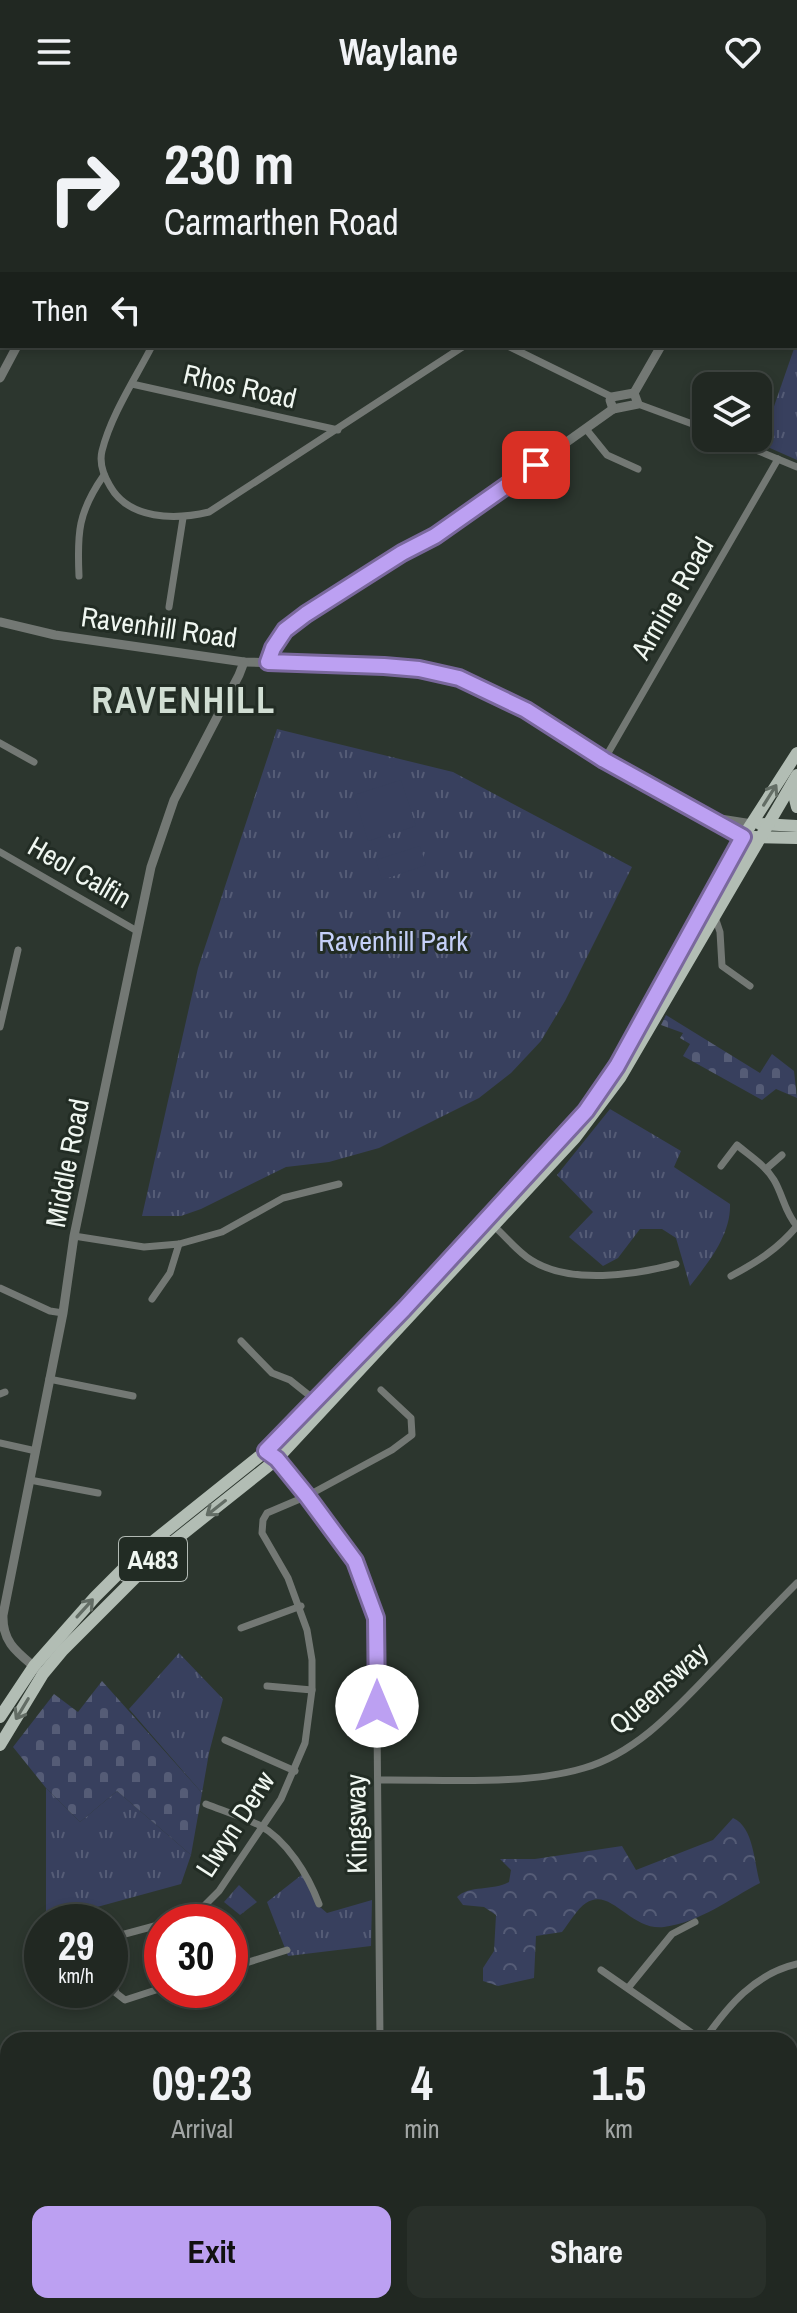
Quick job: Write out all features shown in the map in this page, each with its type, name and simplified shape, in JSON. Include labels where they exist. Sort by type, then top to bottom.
[{"type":"main road","name":"A483","points":[[0,1717],[95,1597],[141,1551],[266,1451],[457,1253],[586,1111],[629,1046],[743,837],[797,753]]},
{"type":"main road","name":"A483","points":[[0,1745],[38,1670],[63,1650],[164,1549],[277,1459],[575,1138],[636,1053],[797,776]]},
{"type":"main road","points":[[797,776],[793,791],[797,807]]},
{"type":"main road","points":[[752,824],[797,826]]},
{"type":"main road","points":[[743,837],[797,838]]},
{"type":"street","points":[[0,378],[8,348]]},
{"type":"street","points":[[151,348],[108,433],[101,455],[104,475],[112,491],[124,503],[142,512],[183,518],[209,512],[461,348]]},
{"type":"street","points":[[512,348],[612,397],[634,393],[660,348]]},
{"type":"street","name":"Rhos Road","points":[[132,384],[338,430]]},
{"type":"street","points":[[634,393],[638,404]]},
{"type":"street","points":[[612,397],[613,409]]},
{"type":"street","points":[[268,662],[285,630],[306,614],[402,553],[435,536],[613,409],[638,404],[692,424]]},
{"type":"street","points":[[586,429],[607,455],[638,469]]},
{"type":"street","points":[[761,452],[797,467]]},
{"type":"street","name":"Armine Road","points":[[604,760],[778,459]]},
{"type":"street","points":[[79,576],[77,541],[80,517],[104,475]]},
{"type":"street","points":[[169,607],[183,518]]},
{"type":"street","name":"Ravenhill Road","points":[[0,622],[55,635],[244,662],[384,666],[419,669],[459,678],[526,710],[604,760],[743,837]]},
{"type":"street","name":"Middle Road","points":[[38,1670],[8,1644],[2,1605],[63,1313],[74,1236],[151,867],[174,800],[244,662]]},
{"type":"street","points":[[0,743],[34,762]]},
{"type":"street","name":"Ravenhill Road","points":[[707,817],[752,824]]},
{"type":"street","name":"Heol Calfin","points":[[0,852],[137,931]]},
{"type":"street","points":[[715,917],[720,932],[722,966],[750,986]]},
{"type":"street","points":[[0,1027],[18,950]]},
{"type":"street","points":[[721,1166],[737,1145],[766,1169],[797,1226],[772,1252],[731,1276]]},
{"type":"street","points":[[766,1169],[782,1155]]},
{"type":"street","points":[[74,1236],[144,1247],[179,1244],[222,1232],[283,1198],[339,1184]]},
{"type":"street","points":[[495,1227],[530,1260],[550,1269],[578,1274],[638,1274],[676,1264]]},
{"type":"street","points":[[152,1299],[170,1273],[179,1244]]},
{"type":"street","points":[[0,1288],[50,1311],[63,1313]]},
{"type":"street","points":[[241,1341],[272,1373],[290,1380],[315,1400]]},
{"type":"street","points":[[49,1379],[133,1396]]},
{"type":"street","name":"Llwyn Derw","points":[[208,1904],[263,1828],[295,1771],[305,1743],[312,1690],[312,1660],[301,1606],[262,1533],[262,1525],[267,1513],[307,1496],[392,1450],[412,1435],[411,1418],[381,1390]]},
{"type":"street","points":[[0,1443],[36,1451]]},
{"type":"street","name":"Kingsway","points":[[266,1451],[277,1459],[307,1496],[355,1561],[376,1618],[380,2032]]},
{"type":"street","points":[[30,1480],[98,1493]]},
{"type":"street","name":"Queensway","points":[[378,1780],[536,1778],[584,1768],[615,1756],[647,1734],[683,1701],[797,1583]]},
{"type":"street","points":[[241,1628],[301,1606]]},
{"type":"street","points":[[267,1686],[312,1690]]},
{"type":"street","points":[[225,1740],[295,1771]]},
{"type":"street","points":[[206,1804],[263,1828],[302,1869],[319,1904]]},
{"type":"street","points":[[628,1988],[672,1934],[695,1922]]},
{"type":"street","points":[[248,1962],[287,1950]]},
{"type":"street","points":[[710,2032],[745,1990],[775,1971],[797,1964]]},
{"type":"street","points":[[601,1970],[691,2032]]},
{"type":"green space","points":[[794,348],[797,348],[797,460],[772,449],[772,412]]},
{"type":"green space","name":"Ravenhill Park","points":[[277,729],[453,772],[632,867],[565,1001],[541,1041],[511,1073],[479,1098],[379,1148],[329,1162],[286,1167],[181,1216],[142,1216],[198,968]]},
{"type":"green space","points":[[401,780],[416,826],[368,841],[354,795]]},
{"type":"green space","points":[[420,846],[426,865],[382,880],[376,860]]},
{"type":"green space","points":[[666,1015],[760,1073],[772,1054],[794,1071],[797,1098],[776,1089],[762,1100],[683,1056],[690,1044],[680,1038],[683,1033],[661,1025]]},
{"type":"green space","points":[[610,1109],[681,1151],[674,1167],[730,1204],[723,1238],[690,1286],[676,1238],[662,1229],[640,1229],[618,1258],[603,1266],[569,1237],[593,1212],[557,1175]]},
{"type":"green space","points":[[179,1653],[223,1699],[202,1793],[129,1709]]},
{"type":"green space","points":[[102,1681],[202,1793],[191,1855],[117,1791],[80,1822],[46,1788],[13,1747],[54,1694],[78,1712]]},
{"type":"green space","points":[[46,1788],[80,1822],[117,1791],[191,1855],[181,1884],[108,1904],[46,1904]]},
{"type":"green space","points":[[733,1818],[749,1837],[760,1883],[702,1915],[664,1927],[641,1923],[613,1904],[595,1899],[576,1912],[562,1932],[536,1936],[534,1978],[498,1986],[483,1981],[483,1968],[494,1951],[496,1915],[484,1907],[463,1905],[457,1897],[468,1891],[509,1882],[511,1870],[500,1859],[535,1859],[622,1846],[636,1870],[713,1840]]},
{"type":"green space","points":[[304,1873],[320,1907],[327,1913],[372,1900],[371,1946],[288,1956],[267,1902]]},
{"type":"green space","points":[[239,1885],[257,1902],[248,1909],[248,1904],[224,1902]]},
{"type":"district","name":"RAVENHILL","points":[[184,700]]},
{"type":"route","points":[[377,1706],[376,1618],[355,1561],[307,1496],[277,1459],[266,1451],[404,1309],[586,1111],[617,1066],[743,837],[604,760],[526,710],[459,678],[419,669],[384,666],[268,662],[285,630],[306,614],[402,553],[435,536],[536,465]]}]
